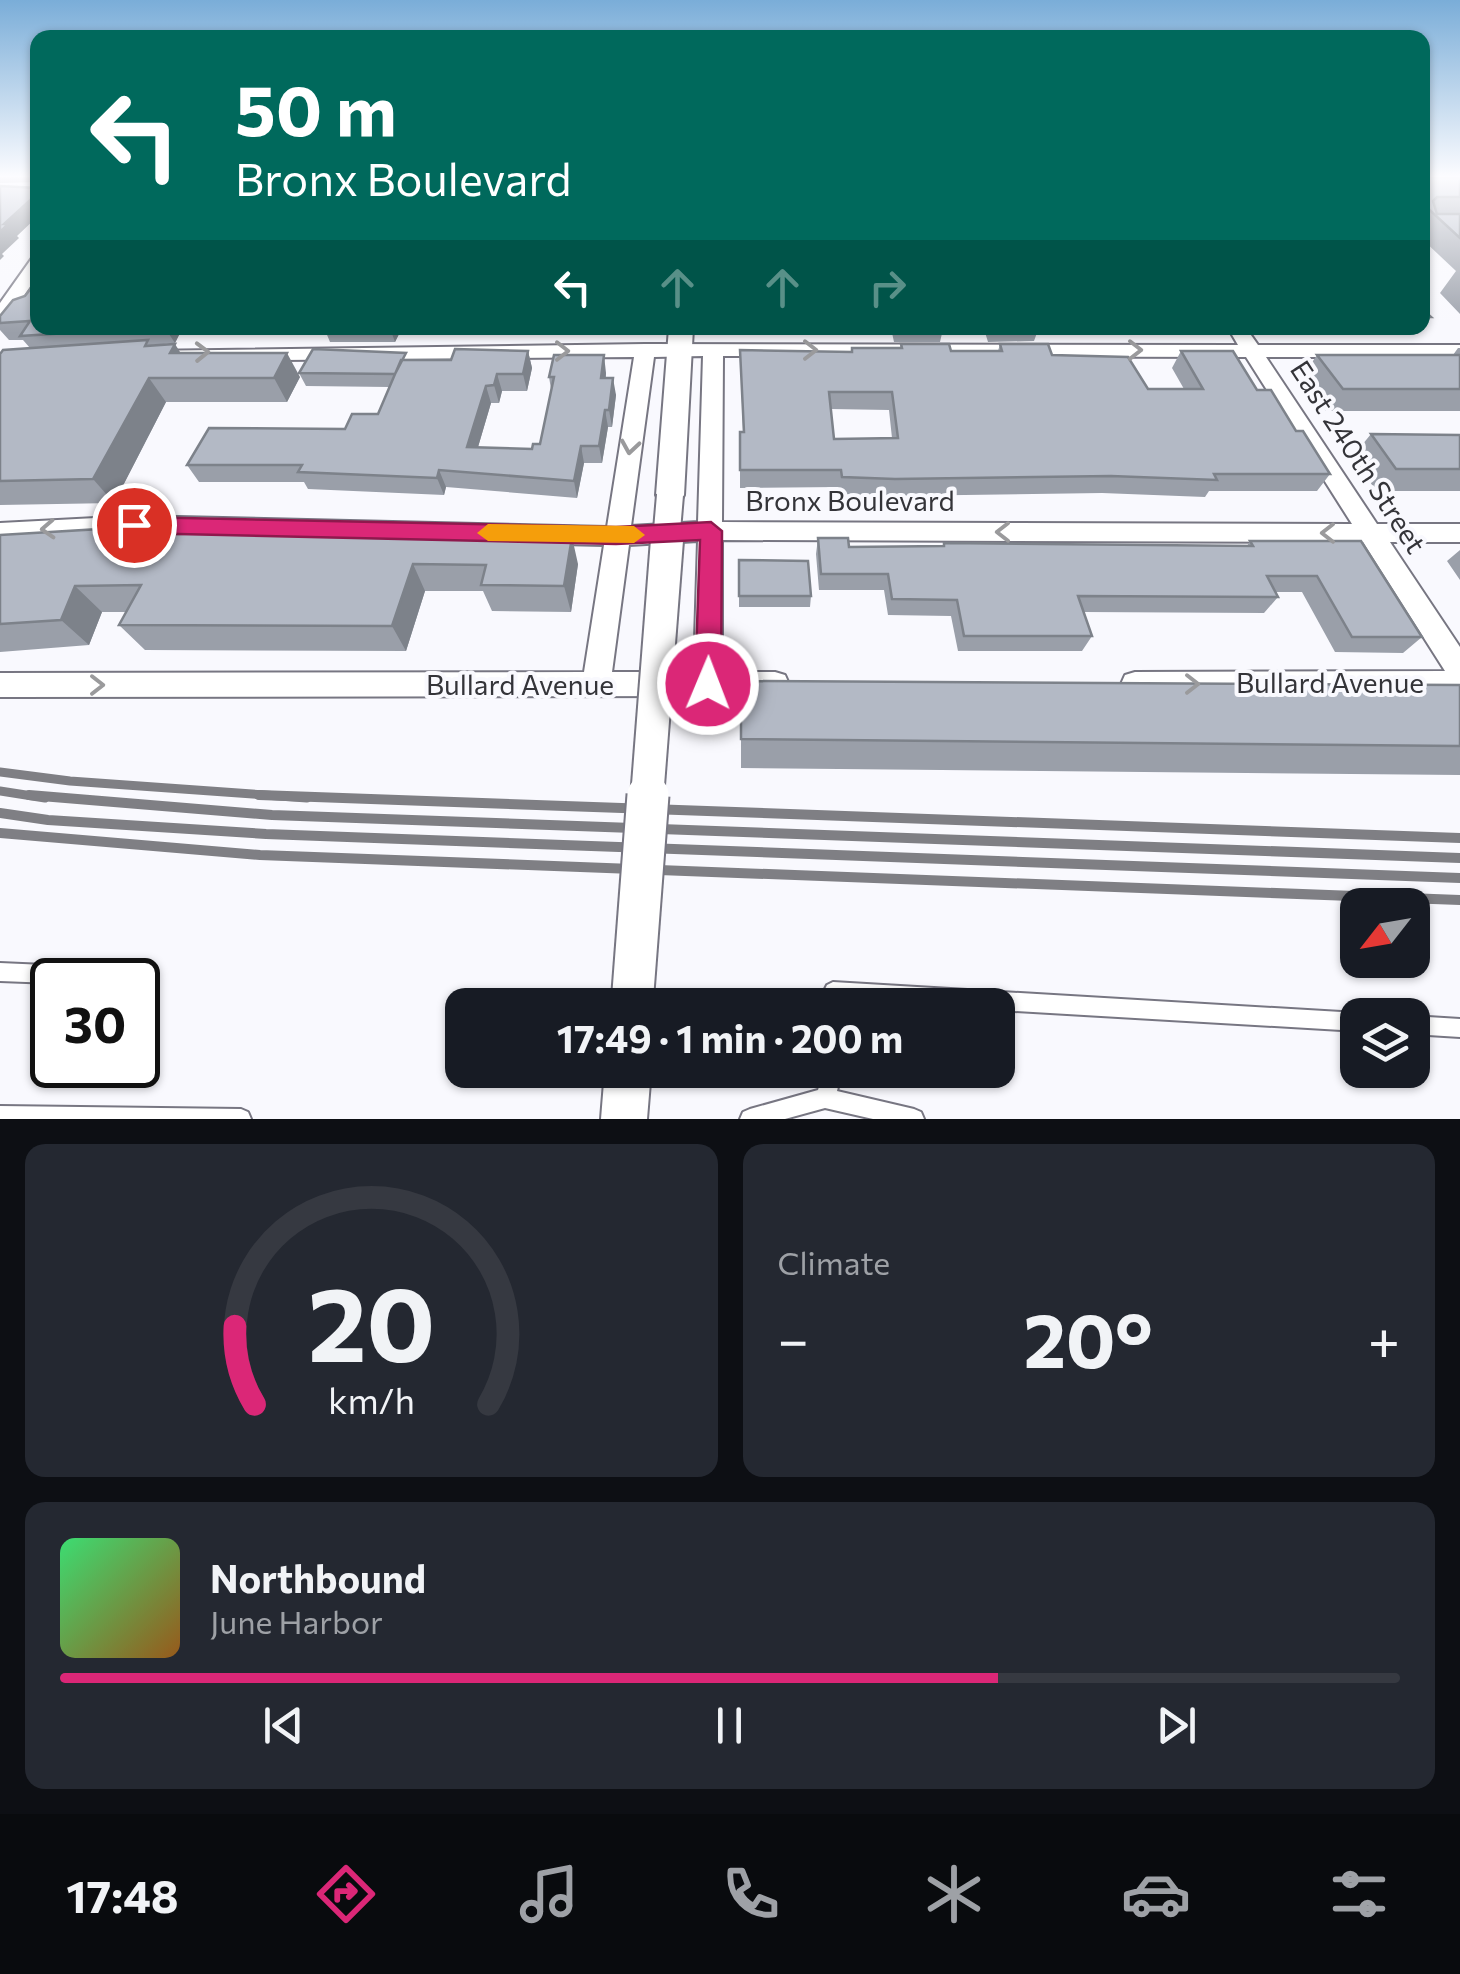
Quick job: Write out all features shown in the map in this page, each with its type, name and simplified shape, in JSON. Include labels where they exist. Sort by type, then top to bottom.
[{"type":"street","points":[[0,316],[8,296],[30,271]]},
{"type":"street","name":"East 240th Street","points":[[1242,335],[1460,670]]},
{"type":"street","points":[[132,356],[188,352],[644,350],[680,339],[712,350],[1460,351]]},
{"type":"street","points":[[633,988],[680,339]]},
{"type":"street","points":[[596,684],[644,350]]},
{"type":"street","points":[[708,684],[712,350]]},
{"type":"street","name":"Bronx Boulevard","points":[[0,532],[134,525],[616,536],[711,531],[1460,534]]},
{"type":"street","name":"Bullard Avenue","points":[[1104,684],[1460,683]]},
{"type":"street","name":"Bullard Avenue","points":[[0,686],[807,684]]},
{"type":"street","points":[[624,1119],[627,1088]]},
{"type":"lane","points":[[0,972],[30,973]]},
{"type":"lane","points":[[1015,1002],[1340,1021]]},
{"type":"lane","points":[[1430,1026],[1460,1028]]},
{"type":"lane","points":[[825,1098],[828,1088]]},
{"type":"lane","points":[[750,1119],[825,1098],[914,1119]]},
{"type":"lane","points":[[0,1116],[241,1119]]},
{"type":"building","points":[[30,289],[30,321],[0,323],[0,316],[13,300]]},
{"type":"building","points":[[30,321],[30,335],[36,335],[20,336]]},
{"type":"building","points":[[148,340],[145,346],[175,344],[170,353],[287,353],[274,378],[149,378],[93,479],[0,481],[3,350]]},
{"type":"building","points":[[901,344],[949,344],[951,351],[1002,351],[1000,344],[1048,344],[1052,355],[1128,357],[1148,389],[1203,389],[1181,351],[1233,351],[1257,390],[1271,390],[1296,431],[1303,431],[1330,474],[1214,474],[1217,480],[1111,476],[895,479],[842,477],[841,470],[740,470],[740,432],[744,432],[740,350],[852,352],[852,348],[902,348]],"holes":[[[829,392],[892,392],[898,438],[834,439]]]},
{"type":"building","points":[[313,349],[406,353],[395,374],[299,373]]},
{"type":"building","points":[[455,349],[528,351],[523,374],[497,374],[494,385],[486,386],[467,447],[532,449],[533,444],[540,444],[554,377],[549,377],[554,355],[604,355],[601,378],[613,378],[609,410],[605,410],[599,446],[581,446],[574,481],[439,470],[437,478],[298,472],[302,465],[187,465],[209,428],[345,429],[352,414],[378,414],[401,360],[451,360]]},
{"type":"building","points":[[1317,355],[1460,355],[1460,389],[1343,389]]},
{"type":"building","points":[[1371,434],[1460,435],[1460,469],[1396,469]]},
{"type":"building","points":[[101,529],[99,532],[156,535],[301,529],[454,532],[452,537],[572,537],[564,586],[481,585],[486,565],[413,564],[392,626],[119,625],[141,585],[75,586],[61,620],[0,624],[0,535]]},
{"type":"building","points":[[818,538],[848,538],[849,547],[944,543],[1253,546],[1250,541],[1361,541],[1422,637],[1352,637],[1317,576],[1267,576],[1278,597],[1078,596],[1092,636],[964,636],[957,600],[892,599],[888,574],[821,574]]},
{"type":"building","points":[[739,560],[808,561],[811,596],[739,596]]},
{"type":"building","points":[[741,681],[1460,685],[1460,746],[741,739]]},
{"type":"railway","points":[[0,772],[271,795]]},
{"type":"railway","points":[[0,791],[45,798]]},
{"type":"railway","points":[[29,795],[272,815],[1460,858]]},
{"type":"railway","points":[[259,795],[271,795]]},
{"type":"railway","points":[[271,795],[1460,838]]},
{"type":"railway","points":[[271,795],[307,798]]},
{"type":"railway","points":[[0,813],[48,820],[266,834],[1460,878]]},
{"type":"railway","points":[[0,833],[260,855],[1460,900]]},
{"type":"slow traffic","points":[[488,533],[634,535]]},
{"type":"route","points":[[134,525],[616,536],[711,531],[708,684]]}]
